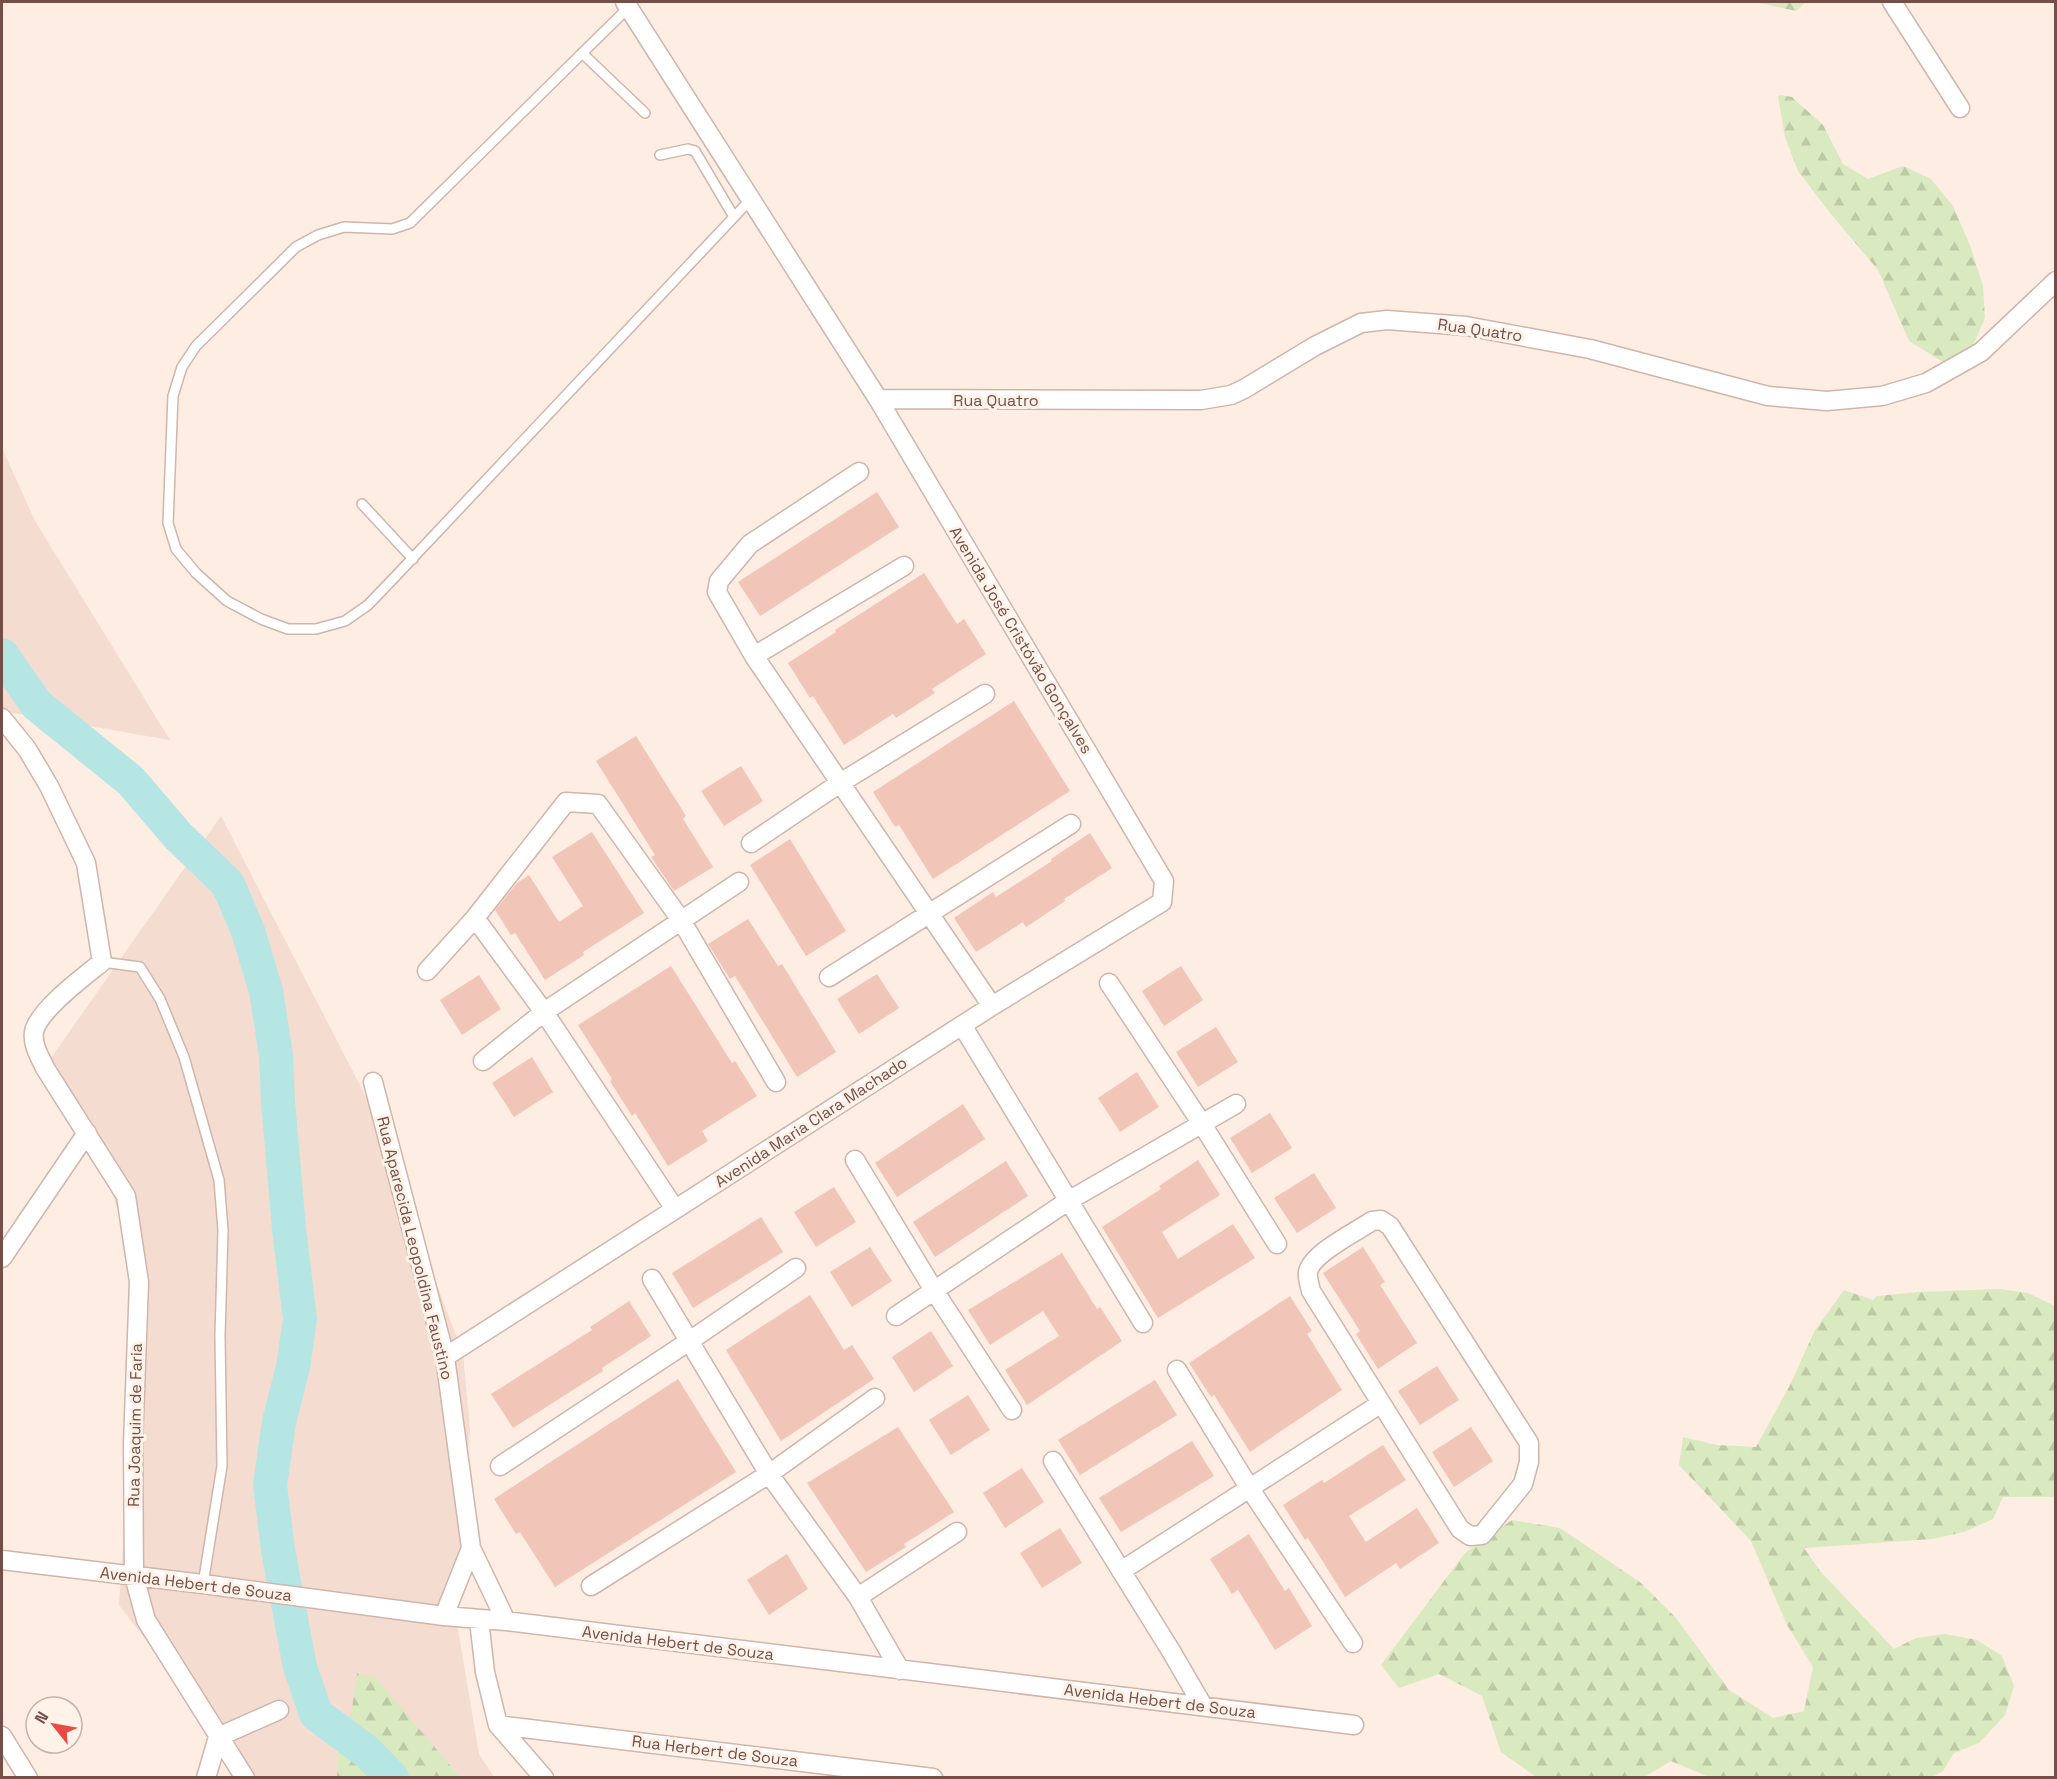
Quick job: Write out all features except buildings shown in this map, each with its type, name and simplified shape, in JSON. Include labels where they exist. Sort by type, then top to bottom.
[{"type":"street","points":[[1892,2],[1960,108]]},
{"type":"street","name":"Avenida José Cristóvão Gonçalves","points":[[627,4],[878,399],[1164,881]]},
{"type":"street","name":"Rua Quatro","points":[[878,399],[1201,400],[1231,395],[1244,389],[1315,346],[1361,322],[1387,321],[1466,326],[1590,349],[1768,396],[1827,402],[1882,396],[1926,383],[1981,351],[2055,281]]},
{"type":"street","points":[[859,472],[750,544],[719,581],[717,592],[754,656],[992,1006]]},
{"type":"street","points":[[754,656],[904,566]]},
{"type":"street","points":[[751,843],[840,783],[986,694]]},
{"type":"street","points":[[2,718],[27,749],[50,786],[86,863],[102,962]]},
{"type":"street","points":[[427,971],[475,918],[566,802],[598,804],[681,920],[776,1082]]},
{"type":"street","points":[[829,977],[1071,824]]},
{"type":"street","name":"Avenida Maria Clara Machado","points":[[445,1357],[962,1025],[1162,902],[1164,881]]},
{"type":"street","points":[[483,1061],[544,1012],[739,882]]},
{"type":"street","points":[[475,918],[544,1012],[675,1209]]},
{"type":"street","name":"Rua Joaquim de Faria","points":[[102,962],[67,990],[46,1012],[34,1031],[35,1048],[45,1068],[126,1196],[139,1282],[133,1444],[134,1576],[146,1620],[244,1778]]},
{"type":"street","points":[[1109,983],[1202,1124],[1277,1244]]},
{"type":"street","points":[[962,1025],[1143,1323]]},
{"type":"street","name":"Rua Aparecida Leopoldina Faustino","points":[[373,1082],[445,1357],[471,1548],[506,1621]]},
{"type":"street","points":[[896,1316],[1068,1201],[1236,1104]]},
{"type":"street","points":[[2,1258],[87,1133]]},
{"type":"street","points":[[855,1160],[935,1292],[1012,1410]]},
{"type":"street","points":[[1381,1220],[1390,1226],[1528,1443],[1529,1462],[1523,1484],[1482,1535],[1470,1536],[1460,1529],[1380,1404],[1311,1291],[1307,1273],[1312,1263],[1320,1255],[1372,1221],[1381,1220]]},
{"type":"street","points":[[500,1466],[796,1268]]},
{"type":"street","points":[[652,1279],[769,1474],[858,1597],[900,1670]]},
{"type":"street","points":[[1178,1370],[1250,1489],[1353,1643]]},
{"type":"street","points":[[591,1586],[769,1474],[875,1398]]},
{"type":"street","points":[[1121,1571],[1380,1404]]},
{"type":"street","points":[[1053,1461],[1203,1706]]},
{"type":"street","points":[[858,1597],[957,1532]]},
{"type":"street","points":[[444,1616],[471,1548]]},
{"type":"street","name":"Avenida Hebert de Souza","points":[[2,1560],[444,1616],[506,1621],[1354,1725]]},
{"type":"street","points":[[479,1620],[485,1672],[498,1725],[544,1778]]},
{"type":"street","points":[[207,1778],[218,1737],[279,1710]]},
{"type":"street","name":"Rua Herbert de Souza","points":[[498,1725],[931,1777]]},
{"type":"street","points":[[2,1736],[28,1778]]},
{"type":"lane","points":[[627,4],[582,53],[410,224],[392,229],[344,227],[318,235],[296,247],[196,346],[182,367],[173,396],[168,523],[177,549],[196,573],[227,601],[261,619],[288,629],[316,629],[345,621],[368,605],[413,559],[751,199]]},
{"type":"lane","points":[[582,53],[645,113]]},
{"type":"lane","points":[[660,154],[688,149],[695,152],[734,217]]},
{"type":"lane","points":[[362,504],[413,559]]},
{"type":"lane","points":[[102,962],[140,967],[160,999],[184,1057],[219,1180],[223,1230],[220,1336],[222,1466],[203,1584]]},
{"type":"shaded area","points":[[2,448],[35,521],[170,740],[2,711]]},
{"type":"shaded area","points":[[221,816],[364,1093],[463,1354],[470,1430],[456,1618],[479,1754],[494,1777],[244,1777],[217,1733],[119,1605],[141,1288],[112,1191],[39,1075]]},
{"type":"green space","points":[[1755,2],[1806,2],[1796,11]]},
{"type":"green space","points":[[1780,95],[1792,97],[1823,125],[1843,164],[1868,179],[1903,166],[1931,179],[1953,206],[1971,248],[1983,286],[1985,318],[1973,346],[1951,367],[1909,341],[1878,270],[1798,171],[1785,137],[1778,97]]},
{"type":"green space","points":[[2000,1289],[2028,1293],[2055,1306],[2055,1497],[2003,1497],[1993,1519],[1964,1532],[1932,1539],[1804,1548],[1820,1571],[1894,1649],[1916,1638],[1945,1634],[1977,1640],[2002,1656],[2014,1686],[2005,1715],[1979,1743],[1954,1753],[1943,1771],[1932,1777],[1709,1777],[1671,1761],[1644,1777],[1536,1777],[1501,1752],[1482,1696],[1439,1674],[1399,1688],[1381,1665],[1465,1553],[1512,1520],[1560,1528],[1641,1583],[1676,1618],[1729,1690],[1773,1718],[1804,1711],[1813,1667],[1787,1625],[1751,1541],[1679,1465],[1683,1437],[1717,1445],[1756,1447],[1790,1385],[1815,1330],[1844,1290],[1873,1300],[1877,1296],[1919,1292]]},
{"type":"green space","points":[[357,1673],[375,1677],[460,1777],[337,1777],[339,1744],[351,1715]]},
{"type":"waterway","points":[[2,655],[37,705],[131,781],[178,836],[228,884],[248,931],[266,991],[276,1055],[289,1229],[300,1319],[293,1367],[279,1422],[270,1485],[278,1550],[300,1667],[316,1714],[367,1752],[392,1778]]}]
